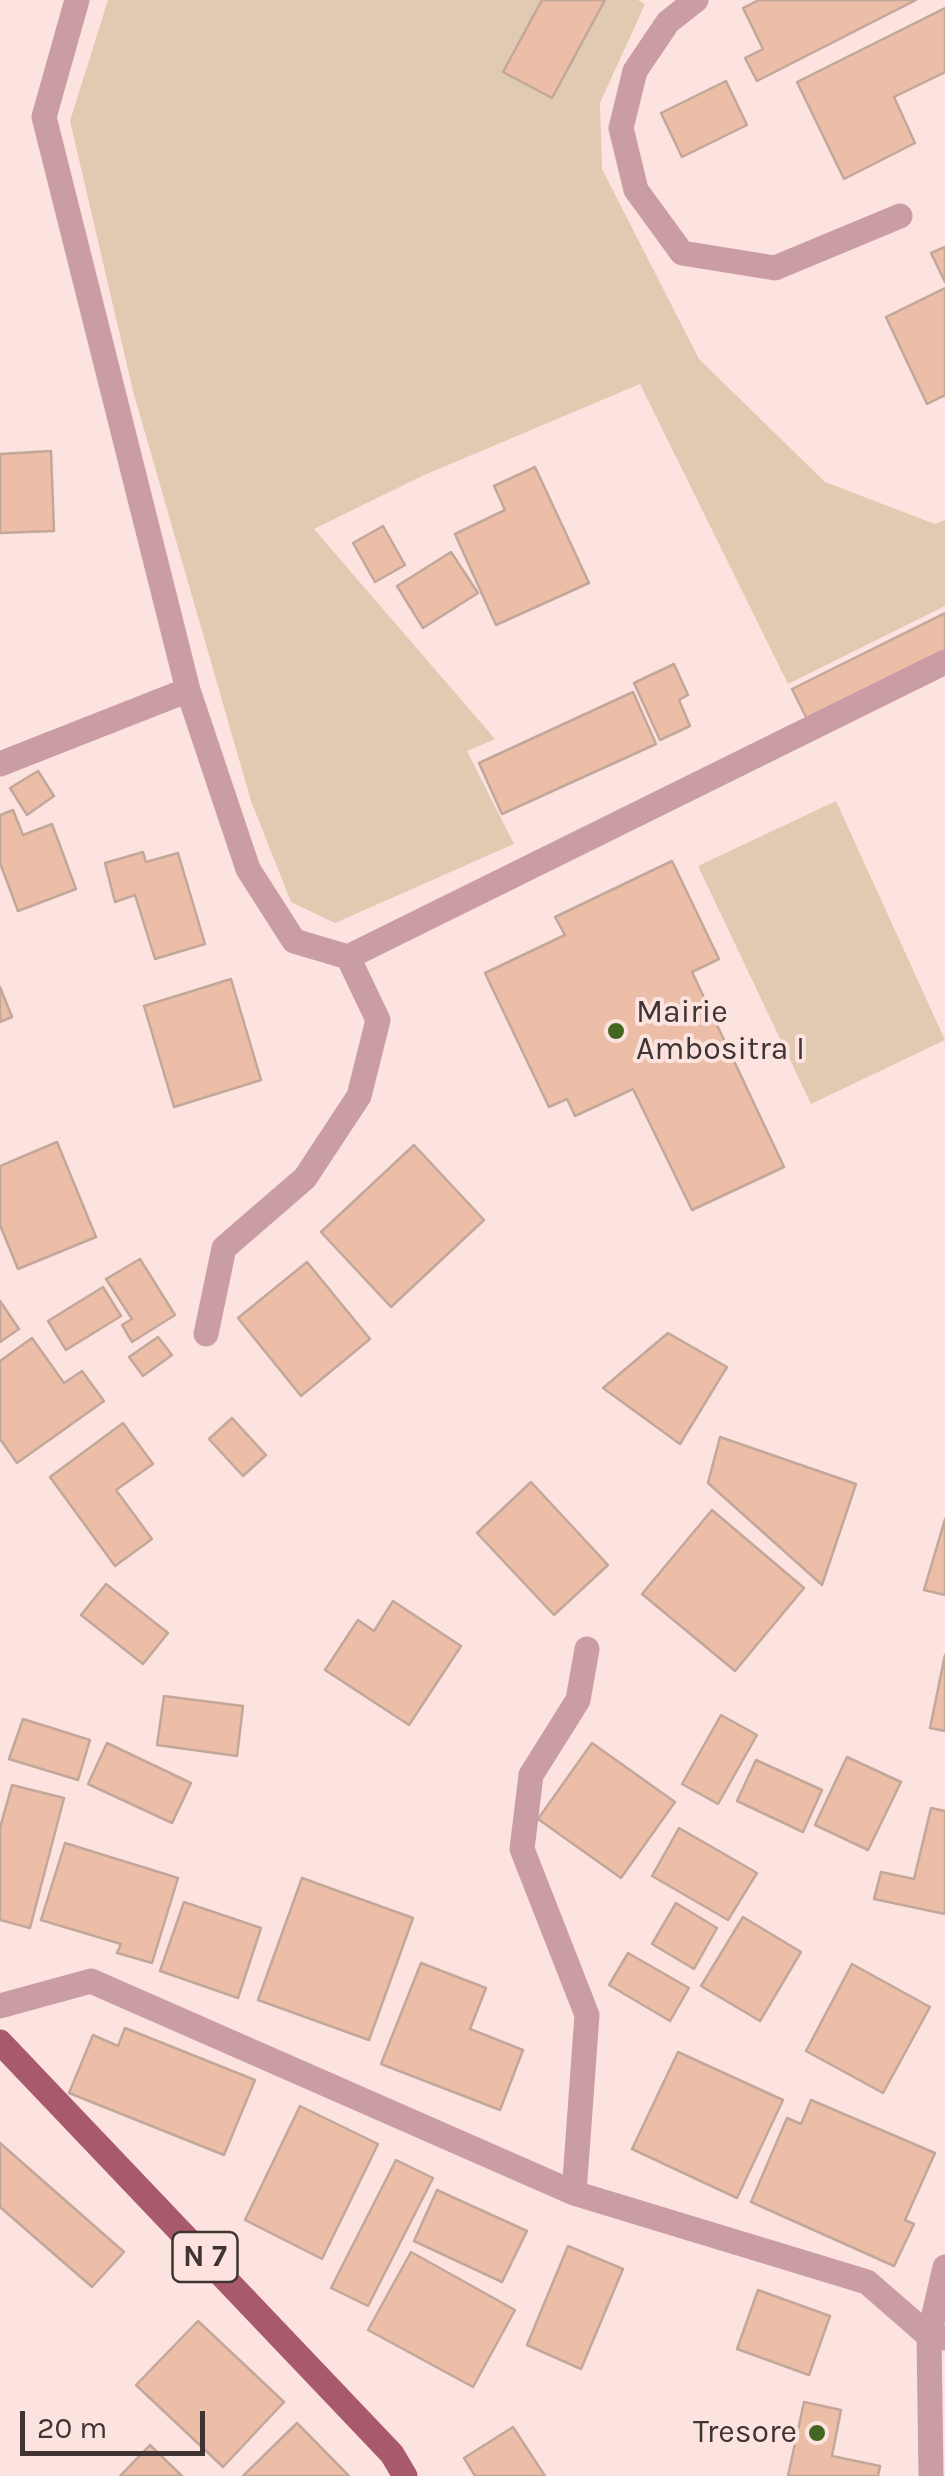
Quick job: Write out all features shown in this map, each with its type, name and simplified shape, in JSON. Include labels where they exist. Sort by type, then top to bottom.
[{"type":"main road","name":"N 7","points":[[0,2042],[392,2454],[405,2476]]},
{"type":"street","points":[[77,0],[44,117],[188,690],[248,868],[294,940],[348,957],[945,662]]},
{"type":"street","points":[[696,0],[668,22],[635,71],[621,128],[636,190],[682,253],[775,268],[900,216]]},
{"type":"street","points":[[0,764],[188,690]]},
{"type":"street","points":[[206,1334],[224,1248],[305,1178],[358,1096],[378,1020],[348,957]]},
{"type":"street","points":[[574,2192],[586,2015],[522,1850],[531,1775],[578,1700],[587,1649]]},
{"type":"street","points":[[0,2006],[91,1981],[574,2192],[867,2282],[937,2337]]},
{"type":"street","points":[[936,2474],[937,2337],[945,2268]]},
{"type":"shaded area","points":[[108,0],[638,0],[645,4],[600,103],[602,169],[699,359],[825,482],[935,524],[945,520],[945,606],[788,684],[640,384],[422,476],[314,529],[495,739],[467,751],[514,844],[335,923],[291,902],[251,801],[133,391],[70,121]]},
{"type":"shaded area","points":[[836,801],[945,1040],[811,1104],[698,866]]},
{"type":"building","points":[[542,0],[605,0],[552,98],[503,72]]},
{"type":"building","points":[[759,0],[916,0],[757,81],[745,58],[763,49],[743,8]]},
{"type":"building","points":[[945,8],[945,72],[894,97],[915,143],[844,179],[797,82]]},
{"type":"building","points":[[726,81],[747,125],[682,157],[661,113]]},
{"type":"building","points":[[945,247],[945,282],[931,253]]},
{"type":"building","points":[[945,288],[945,395],[927,404],[886,317]]},
{"type":"building","points":[[51,451],[54,531],[0,533],[0,454]]},
{"type":"building","points":[[535,467],[589,583],[496,625],[455,534],[505,510],[494,486]]},
{"type":"building","points":[[383,526],[405,565],[375,582],[353,543]]},
{"type":"building","points":[[451,552],[478,593],[423,628],[397,586]]},
{"type":"building","points":[[945,613],[945,652],[808,721],[792,689]]},
{"type":"building","points":[[674,664],[688,695],[679,700],[690,726],[660,740],[634,683]]},
{"type":"building","points":[[633,692],[656,744],[502,814],[479,763]]},
{"type":"building","points":[[38,771],[54,796],[27,815],[10,788]]},
{"type":"building","points":[[13,810],[23,835],[52,824],[76,889],[18,911],[0,863],[0,815]]},
{"type":"building","points":[[143,852],[146,862],[178,853],[205,944],[155,959],[135,895],[115,902],[105,863]]},
{"type":"building","name":"Mairie Ambositra I","points":[[672,861],[719,959],[692,972],[784,1167],[692,1210],[633,1089],[575,1116],[567,1099],[549,1107],[485,973],[565,935],[555,917]]},
{"type":"building","points":[[231,979],[261,1080],[174,1107],[144,1006]]},
{"type":"building","points":[[0,987],[12,1017],[0,1022]]},
{"type":"building","points":[[57,1142],[96,1237],[18,1269],[0,1225],[0,1166]]},
{"type":"building","points":[[414,1145],[484,1220],[391,1307],[321,1232]]},
{"type":"building","points":[[140,1259],[175,1315],[132,1342],[122,1325],[132,1319],[106,1279]]},
{"type":"building","points":[[307,1262],[370,1339],[301,1396],[238,1318]]},
{"type":"building","points":[[103,1287],[121,1316],[66,1350],[48,1321]]},
{"type":"building","points":[[0,1301],[19,1329],[0,1342]]},
{"type":"building","points":[[668,1333],[727,1367],[680,1444],[603,1388]]},
{"type":"building","points":[[158,1337],[172,1355],[143,1376],[129,1357]]},
{"type":"building","points":[[32,1338],[64,1383],[82,1371],[104,1401],[17,1463],[0,1439],[0,1361]]},
{"type":"building","points":[[232,1418],[266,1455],[243,1476],[209,1439]]},
{"type":"building","points":[[123,1423],[153,1464],[116,1490],[152,1539],[115,1566],[50,1477]]},
{"type":"building","points":[[720,1437],[856,1484],[822,1585],[708,1483]]},
{"type":"building","points":[[531,1482],[608,1565],[554,1615],[477,1533]]},
{"type":"building","points":[[712,1510],[804,1588],[735,1671],[642,1594]]},
{"type":"building","points":[[945,1519],[945,1595],[924,1590]]},
{"type":"building","points":[[106,1584],[168,1633],[143,1664],[81,1615]]},
{"type":"building","points":[[393,1601],[461,1646],[409,1725],[325,1670],[358,1620],[374,1631]]},
{"type":"building","points":[[945,1655],[945,1731],[930,1728]]},
{"type":"building","points":[[164,1696],[243,1706],[237,1756],[157,1745]]},
{"type":"building","points":[[721,1715],[757,1735],[718,1804],[682,1784]]},
{"type":"building","points":[[23,1719],[90,1740],[78,1780],[9,1759]]},
{"type":"building","points":[[107,1743],[191,1783],[172,1823],[88,1784]]},
{"type":"building","points":[[592,1743],[675,1802],[621,1878],[538,1819]]},
{"type":"building","points":[[847,1757],[901,1782],[868,1850],[815,1825]]},
{"type":"building","points":[[756,1760],[822,1790],[803,1832],[737,1801]]},
{"type":"building","points":[[12,1785],[64,1798],[30,1928],[0,1920],[0,1828]]},
{"type":"building","points":[[931,1808],[945,1811],[945,1914],[874,1899],[881,1872],[914,1879]]},
{"type":"building","points":[[679,1828],[757,1873],[728,1920],[652,1876]]},
{"type":"building","points":[[65,1843],[178,1878],[152,1963],[117,1953],[121,1944],[41,1920]]},
{"type":"building","points":[[302,1878],[413,1918],[369,2040],[258,2000]]},
{"type":"building","points":[[184,1902],[261,1928],[238,1998],[160,1971]]},
{"type":"building","points":[[676,1903],[717,1928],[694,1969],[652,1944]]},
{"type":"building","points":[[743,1917],[801,1952],[760,2021],[701,1986]]},
{"type":"building","points":[[628,1953],[689,1988],[670,2021],[609,1985]]},
{"type":"building","points":[[421,1963],[486,1988],[470,2029],[523,2050],[500,2110],[381,2064]]},
{"type":"building","points":[[852,1964],[930,2007],[883,2093],[806,2051]]},
{"type":"building","points":[[125,2028],[255,2080],[224,2155],[69,2093],[93,2035],[118,2046]]},
{"type":"building","points":[[678,2052],[783,2100],[737,2198],[632,2149]]},
{"type":"building","points":[[811,2100],[935,2153],[905,2220],[914,2224],[894,2266],[751,2202],[787,2118],[801,2124]]},
{"type":"building","points":[[300,2106],[378,2144],[322,2259],[245,2220]]},
{"type":"building","points":[[0,2143],[124,2252],[92,2287],[0,2207]]},
{"type":"building","points":[[396,2160],[433,2178],[368,2306],[331,2288]]},
{"type":"building","points":[[437,2190],[527,2231],[502,2282],[414,2241]]},
{"type":"building","points":[[568,2246],[623,2269],[581,2369],[527,2345]]},
{"type":"building","points":[[411,2252],[515,2310],[473,2387],[368,2330]]},
{"type":"building","points":[[758,2290],[830,2316],[809,2375],[737,2349]]},
{"type":"building","points":[[198,2321],[284,2402],[223,2467],[136,2385]]},
{"type":"building","name":"Tresore","points":[[804,2402],[841,2410],[832,2456],[880,2466],[878,2476],[788,2476]]},
{"type":"building","points":[[297,2423],[349,2476],[243,2476]]},
{"type":"building","points":[[513,2427],[545,2476],[475,2476],[464,2458]]},
{"type":"building","points":[[150,2445],[182,2476],[120,2476]]},
{"type":"place","name":"Mairie Ambositra I","points":[[616,1031]]},
{"type":"place","name":"Tresore","points":[[817,2433]]}]
